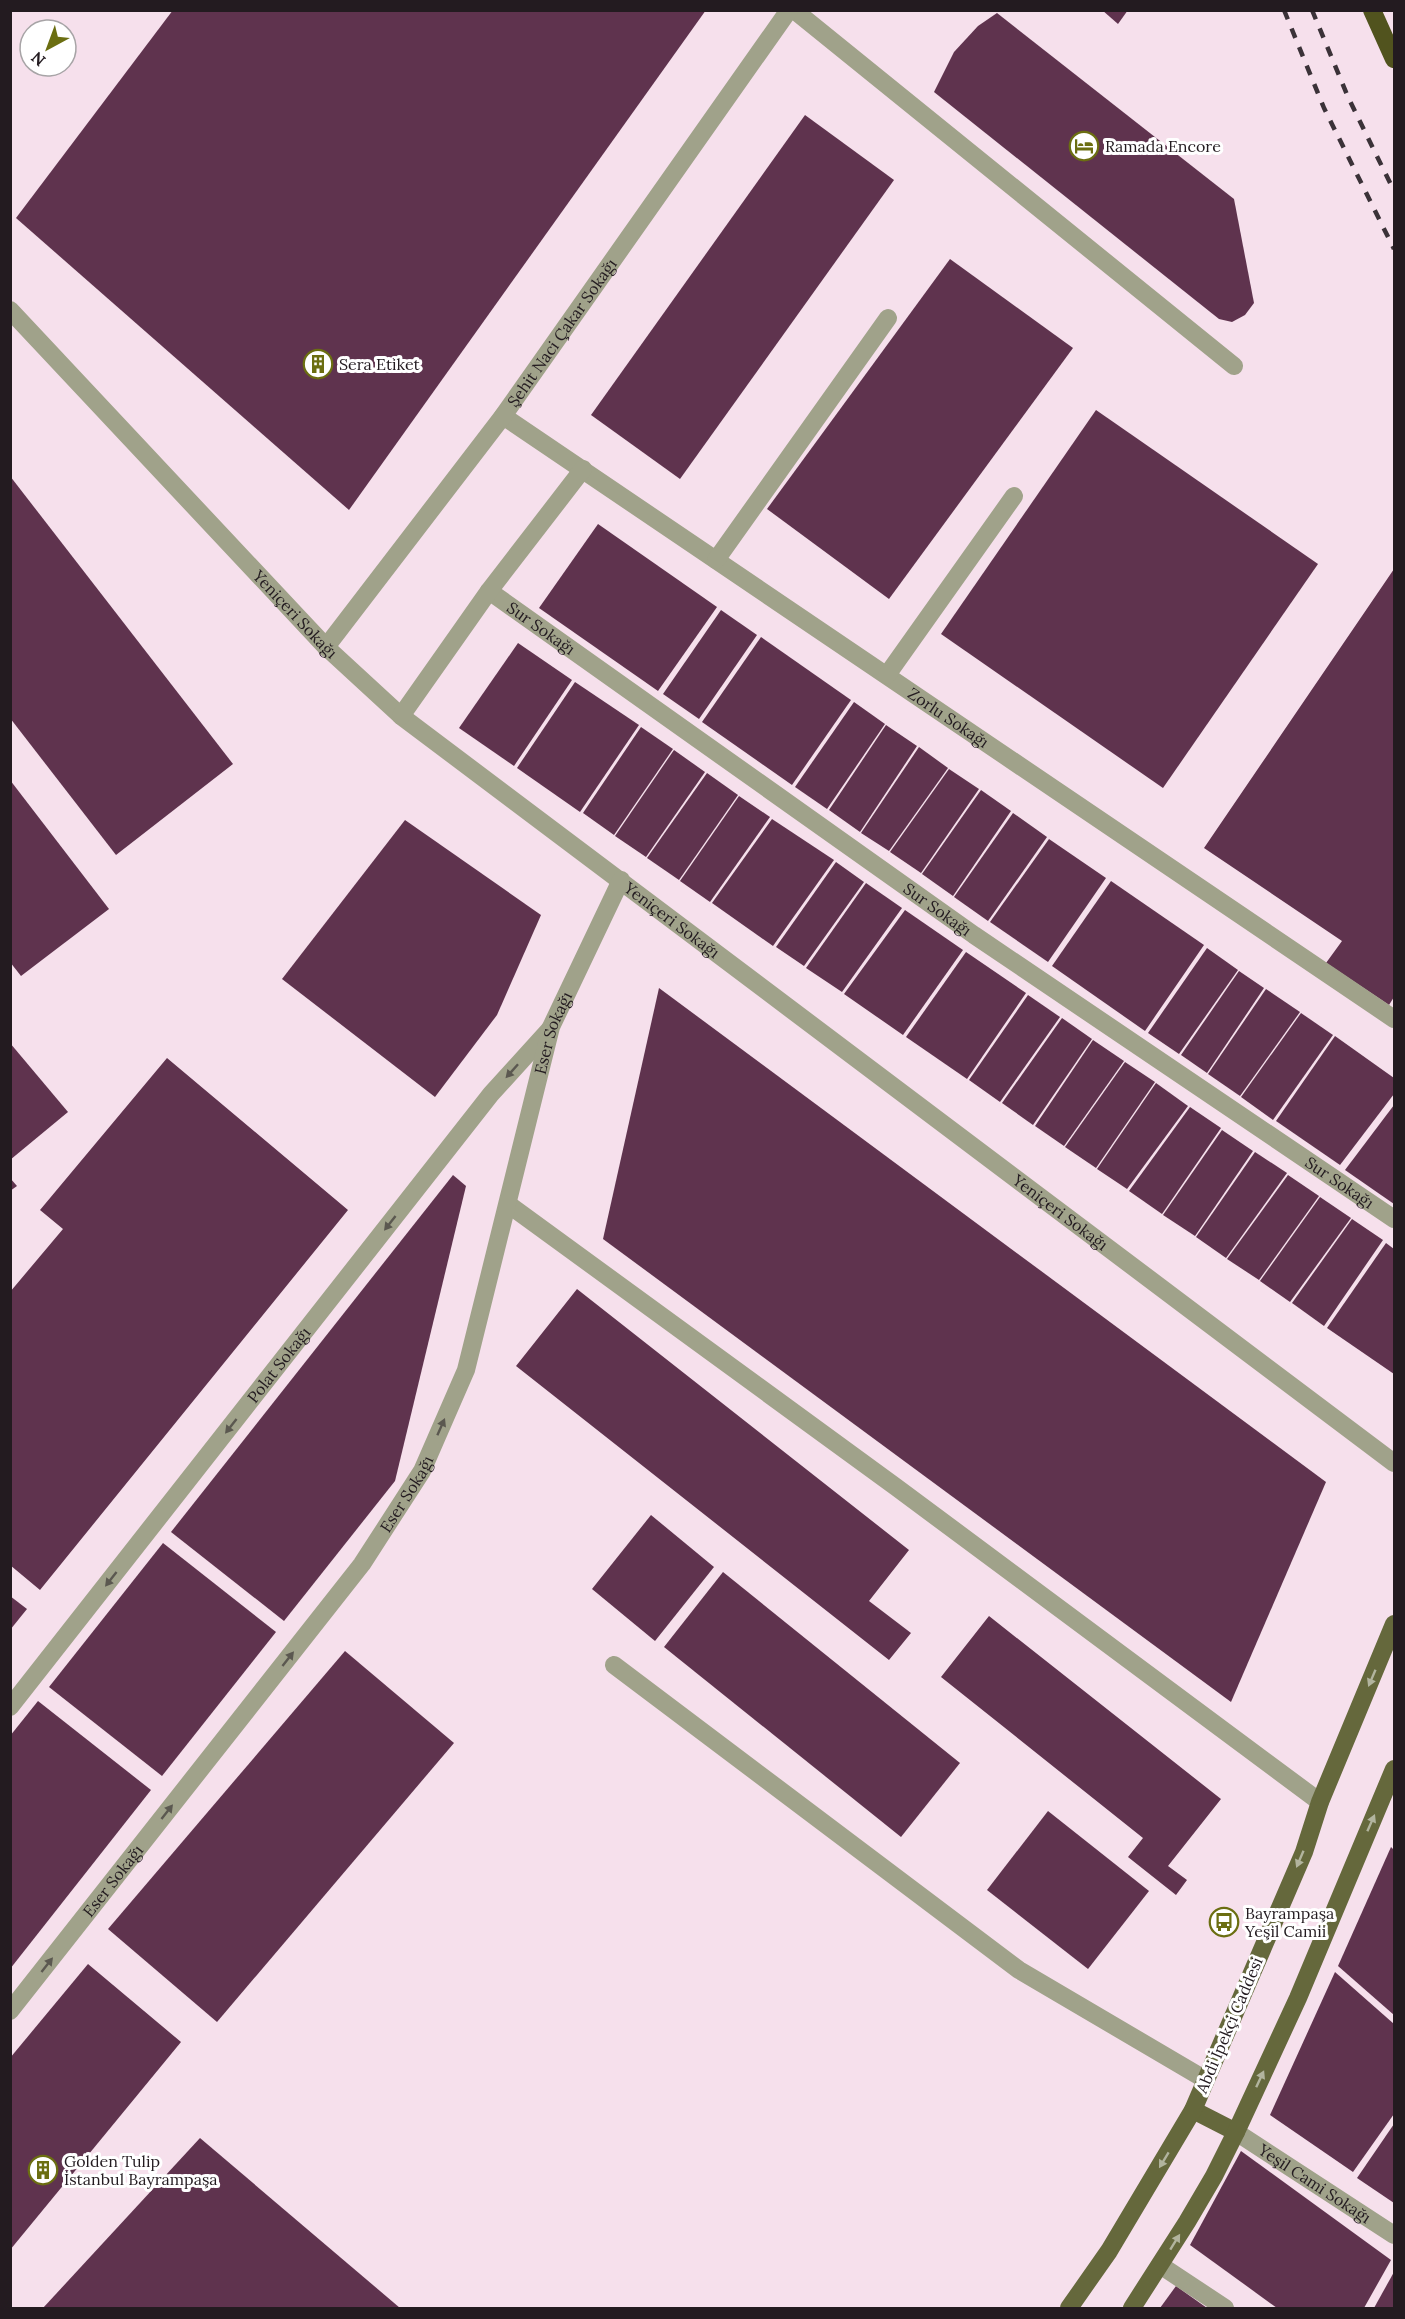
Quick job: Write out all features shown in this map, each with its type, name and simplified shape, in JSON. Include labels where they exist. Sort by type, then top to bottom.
[{"type":"highway","points":[[1372,10],[1395,58]]},
{"type":"main road","name":"Abdi İpekçi Caddesi","points":[[1070,2308],[1122,2231],[1193,2110],[1304,1852],[1320,1802],[1395,1624]]},
{"type":"main road","points":[[1132,2308],[1214,2176],[1236,2132],[1389,1800],[1395,1769]]},
{"type":"main road","points":[[1193,2110],[1236,2132]]},
{"type":"street","name":"Şehit Naci Çakar Sokağı","points":[[326,647],[503,416],[789,10]]},
{"type":"street","points":[[794,10],[1234,366]]},
{"type":"street","name":"Yeniçeri Sokağı","points":[[10,310],[326,647],[400,716],[1395,1463]]},
{"type":"street","points":[[716,560],[888,318]]},
{"type":"street","name":"Zorlu Sokağı","points":[[503,416],[1395,1019]]},
{"type":"street","points":[[400,716],[489,591],[583,469]]},
{"type":"street","points":[[887,675],[1014,496]]},
{"type":"street","name":"Sur Sokağı","points":[[489,591],[974,935],[1395,1219]]},
{"type":"street","name":"Eser Sokağı","points":[[10,2011],[362,1564],[422,1471],[466,1370],[551,1027],[621,880]]},
{"type":"street","name":"Polat Sokağı","points":[[10,1707],[491,1094],[551,1027]]},
{"type":"street","points":[[508,1204],[896,1487],[1320,1802]]},
{"type":"street","points":[[614,1665],[1019,1970],[1206,2080]]},
{"type":"street","name":"Yeşil Cami Sokağı","points":[[1236,2132],[1395,2235]]},
{"type":"street","points":[[1160,2265],[1225,2308]]},
{"type":"building","name":"Sera Etiket","points":[[173,10],[706,10],[349,510],[16,218]]},
{"type":"building","points":[[1102,10],[1128,10],[1118,24]]},
{"type":"building","name":"Ramada Encore","points":[[997,13],[1234,199],[1254,303],[1245,315],[1232,322],[1219,319],[934,92],[954,52],[978,26]]},
{"type":"building","points":[[805,115],[894,180],[680,479],[591,415]]},
{"type":"building","points":[[950,259],[1073,348],[889,599],[767,509]]},
{"type":"building","points":[[1096,410],[1318,564],[1163,788],[941,634]]},
{"type":"building","points":[[10,476],[233,764],[116,855],[10,718]]},
{"type":"building","points":[[598,524],[717,607],[658,691],[539,608]]},
{"type":"building","points":[[1394,569],[1394,997],[1389,1005],[1326,963],[1342,941],[1204,848]]},
{"type":"building","points":[[721,610],[757,635],[699,719],[663,694]]},
{"type":"building","points":[[761,637],[851,700],[792,785],[702,722]]},
{"type":"building","points":[[518,643],[572,680],[514,766],[459,728]]},
{"type":"building","points":[[575,682],[639,725],[580,812],[517,768]]},
{"type":"building","points":[[854,702],[885,724],[827,809],[795,787]]},
{"type":"building","points":[[886,725],[917,746],[860,832],[829,810]]},
{"type":"building","points":[[641,727],[673,749],[614,835],[583,813]]},
{"type":"building","points":[[919,747],[948,768],[889,851],[861,833]]},
{"type":"building","points":[[674,750],[705,772],[646,857],[615,836]]},
{"type":"building","points":[[949,769],[979,789],[921,873],[890,852]]},
{"type":"building","points":[[707,773],[738,795],[679,880],[647,858]]},
{"type":"building","points":[[10,780],[109,909],[21,976],[10,962]]},
{"type":"building","points":[[981,790],[1011,811],[953,896],[922,874]]},
{"type":"building","points":[[739,796],[770,817],[710,902],[680,881]]},
{"type":"building","points":[[1013,813],[1047,837],[988,921],[954,897]]},
{"type":"building","points":[[772,819],[834,860],[773,946],[712,903]]},
{"type":"building","points":[[405,820],[541,915],[497,1015],[435,1097],[282,979]]},
{"type":"building","points":[[1049,839],[1106,878],[1048,962],[990,922]]},
{"type":"building","points":[[836,862],[864,882],[804,966],[776,947]]},
{"type":"building","points":[[1111,881],[1204,945],[1145,1031],[1052,966]]},
{"type":"building","points":[[866,883],[902,908],[842,992],[806,968]]},
{"type":"building","points":[[905,910],[963,950],[903,1035],[844,994]]},
{"type":"building","points":[[1207,948],[1238,970],[1179,1054],[1148,1033]]},
{"type":"building","points":[[966,952],[1026,993],[967,1079],[906,1037]]},
{"type":"building","points":[[1239,971],[1264,988],[1207,1073],[1181,1055]]},
{"type":"building","points":[[659,988],[1326,1482],[1231,1702],[603,1239]]},
{"type":"building","points":[[1266,989],[1300,1012],[1240,1096],[1208,1074]]},
{"type":"building","points":[[1028,995],[1060,1017],[1000,1102],[969,1080]]},
{"type":"building","points":[[1301,1013],[1333,1035],[1273,1120],[1241,1097]]},
{"type":"building","points":[[1062,1018],[1092,1039],[1033,1125],[1002,1103]]},
{"type":"building","points":[[1335,1036],[1394,1078],[1394,1094],[1340,1165],[1276,1121]]},
{"type":"building","points":[[1093,1040],[1124,1061],[1064,1146],[1035,1126]]},
{"type":"building","points":[[10,1043],[68,1112],[10,1160]]},
{"type":"building","points":[[167,1058],[348,1210],[40,1590],[10,1565],[10,1292],[63,1229],[40,1210]]},
{"type":"building","points":[[1125,1062],[1155,1082],[1096,1168],[1065,1147]]},
{"type":"building","points":[[1156,1083],[1188,1106],[1127,1189],[1097,1169]]},
{"type":"building","points":[[1394,1105],[1394,1204],[1345,1170]]},
{"type":"building","points":[[1190,1107],[1221,1128],[1162,1214],[1129,1191]]},
{"type":"building","points":[[1222,1130],[1253,1151],[1195,1236],[1163,1215]]},
{"type":"building","points":[[1255,1152],[1287,1173],[1226,1258],[1196,1237]]},
{"type":"building","points":[[453,1175],[466,1186],[395,1481],[284,1621],[171,1532]]},
{"type":"building","points":[[1288,1175],[1319,1196],[1259,1280],[1227,1259]]},
{"type":"building","points":[[10,1178],[17,1186],[10,1191]]},
{"type":"building","points":[[1320,1197],[1351,1218],[1290,1302],[1260,1281]]},
{"type":"building","points":[[1352,1219],[1383,1240],[1324,1326],[1292,1303]]},
{"type":"building","points":[[1386,1243],[1394,1249],[1394,1374],[1327,1328]]},
{"type":"building","points":[[577,1289],[909,1550],[869,1601],[911,1633],[889,1660],[516,1366]]},
{"type":"building","points":[[651,1515],[714,1567],[655,1641],[592,1589]]},
{"type":"building","points":[[163,1543],[276,1632],[162,1776],[49,1687]]},
{"type":"building","points":[[723,1572],[960,1763],[901,1837],[664,1647]]},
{"type":"building","points":[[10,1596],[27,1609],[10,1630]]},
{"type":"building","points":[[989,1616],[1221,1799],[1168,1866],[1187,1880],[1176,1895],[1128,1857],[1143,1838],[941,1677]]},
{"type":"building","points":[[345,1651],[454,1743],[217,2022],[108,1929]]},
{"type":"building","points":[[38,1701],[151,1790],[10,1969],[10,1736]]},
{"type":"building","points":[[1048,1811],[1149,1891],[1088,1969],[987,1890]]},
{"type":"building","points":[[1391,1847],[1394,1850],[1394,2015],[1338,1966]]},
{"type":"building","name":"Golden Tulip İstanbul Bayrampaşa","points":[[88,1964],[181,2042],[10,2250],[10,2058]]},
{"type":"building","points":[[1335,1972],[1394,2024],[1394,2114],[1353,2172],[1270,2115]]},
{"type":"building","points":[[1394,2124],[1394,2203],[1357,2178]]},
{"type":"building","points":[[200,2138],[400,2308],[43,2308]]},
{"type":"building","points":[[1241,2151],[1391,2260],[1364,2308],[1277,2308],[1190,2245]]},
{"type":"building","points":[[1394,2272],[1394,2308],[1374,2308]]},
{"type":"building","points":[[1176,2286],[1207,2308],[1160,2308]]},
{"type":"railway","points":[[1284,10],[1324,108],[1394,249]]},
{"type":"railway","points":[[1312,10],[1348,97],[1394,191]]},
{"type":"place","name":"Ramada Encore","points":[[1084,146]]},
{"type":"place","name":"Sera Etiket","points":[[318,364]]},
{"type":"place","name":"Bayrampaşa Yeşil Camii","points":[[1224,1922]]},
{"type":"place","name":"Golden Tulip İstanbul Bayrampaşa","points":[[43,2170]]}]
